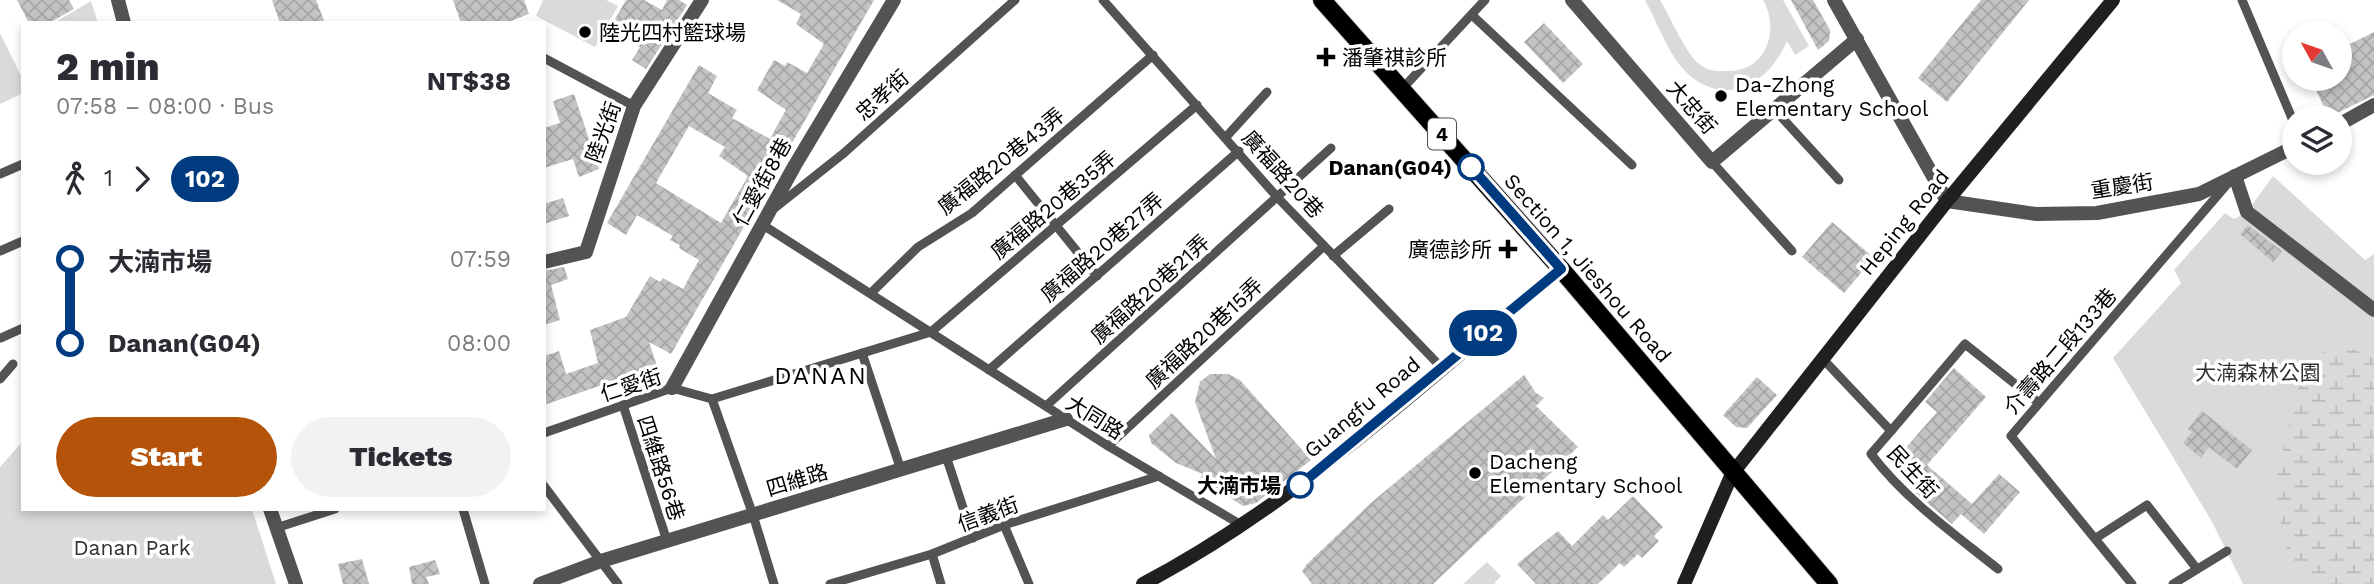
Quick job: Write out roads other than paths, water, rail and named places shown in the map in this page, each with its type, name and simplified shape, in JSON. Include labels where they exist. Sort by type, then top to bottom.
[{"type":"main road","name":"Section 1, Jieshou Road","points":[[1322,0],[1561,269],[1732,474]]},
{"type":"main road","name":"4","points":[[1732,474],[1829,584]]},
{"type":"street","points":[[118,0],[123,21]]},
{"type":"street","name":"陸光街","points":[[546,262],[586,252],[634,106],[702,0]]},
{"type":"street","name":"仁愛街8巷","points":[[672,388],[766,218],[894,0]]},
{"type":"street","name":"大忠街","points":[[1572,0],[1712,162],[1857,39]]},
{"type":"street","points":[[1834,0],[1947,201]]},
{"type":"street","name":"Heping Road","points":[[1684,584],[1732,474],[1947,201],[2113,0]]},
{"type":"street","points":[[2352,117],[2374,105]]},
{"type":"street","name":"重慶街","points":[[1947,201],[2036,214],[2097,213],[2199,194],[2282,153]]},
{"type":"street","points":[[2235,176],[2247,212],[2374,310]]},
{"type":"street","name":"Guangfu Road","points":[[1143,584],[1243,526],[1334,459],[1561,269]]},
{"type":"street","name":"四維路","points":[[540,584],[601,561],[1066,419]]},
{"type":"street","points":[[271,511],[296,584]]},
{"type":"lane","name":"忠孝街","points":[[766,218],[844,153],[1015,0]]},
{"type":"lane","name":"廣福路20巷","points":[[1103,0],[1278,198],[1441,368]]},
{"type":"lane","points":[[1402,89],[1473,16],[1485,0]]},
{"type":"lane","points":[[2242,0],[2286,105]]},
{"type":"lane","points":[[1473,16],[1632,165]]},
{"type":"lane","name":"廣福路20巷43弄","points":[[872,292],[918,247],[972,213],[1153,55]]},
{"type":"lane","points":[[546,59],[634,106]]},
{"type":"lane","points":[[1226,137],[1268,92]]},
{"type":"lane","name":"廣福路20巷35弄","points":[[931,332],[1197,105]]},
{"type":"lane","points":[[1774,109],[1839,180]]},
{"type":"lane","name":"廣福路20巷21弄","points":[[1046,406],[1331,148]]},
{"type":"lane","name":"廣福路20巷27弄","points":[[989,370],[1239,151]]},
{"type":"lane","points":[[1712,162],[1792,251]]},
{"type":"lane","points":[[0,174],[21,168]]},
{"type":"lane","points":[[1015,175],[1097,276]]},
{"type":"lane","name":"介壽路二段133巷","points":[[2132,584],[2011,436],[2235,176]]},
{"type":"lane","points":[[1333,256],[1390,209]]},
{"type":"lane","name":"大同路","points":[[766,218],[989,370],[1108,446],[1243,526]]},
{"type":"lane","points":[[0,251],[21,242]]},
{"type":"lane","name":"廣福路20巷15弄","points":[[1108,446],[1324,246]]},
{"type":"lane","points":[[1,338],[21,329]]},
{"type":"lane","points":[[774,584],[712,399],[931,332]]},
{"type":"lane","points":[[1891,431],[1965,344],[2039,403]]},
{"type":"lane","points":[[862,353],[901,470]]},
{"type":"lane","name":"民生街","points":[[1822,358],[1891,431],[1871,454],[1884,471],[1922,509],[1998,569]]},
{"type":"lane","points":[[0,379],[13,364]]},
{"type":"lane","name":"仁愛街","points":[[546,432],[672,388],[712,399]]},
{"type":"lane","name":"四維路56巷","points":[[623,405],[667,541]]},
{"type":"lane","points":[[946,456],[973,538]]},
{"type":"lane","name":"信義街","points":[[830,584],[855,581],[1004,525],[1159,476]]},
{"type":"lane","points":[[546,489],[618,584]]},
{"type":"lane","points":[[2096,538],[2147,505],[2197,569]]},
{"type":"lane","points":[[276,528],[329,511]]},
{"type":"lane","points":[[464,511],[485,584]]},
{"type":"lane","points":[[1004,525],[1029,584]]},
{"type":"lane","points":[[2173,584],[2227,551]]},
{"type":"lane","points":[[932,554],[941,584]]},
{"type":"place","name":"陸光四村籃球場","points":[[585,32]]},
{"type":"place","name":"潘肇祺診所","points":[[1326,57]]},
{"type":"place","name":"Da-Zhong Elementary School","points":[[1721,96]]},
{"type":"place","name":"Danan(G04)","points":[[1471,167]]},
{"type":"place","name":"廣德診所","points":[[1508,249]]},
{"type":"place","name":"Dacheng Elementary School","points":[[1475,473]]},
{"type":"place","name":"大湳市場","points":[[1300,485]]},
{"type":"district","name":"DANAN","points":[[821,376]]},
{"type":"park label","name":"大湳森林公園","points":[[2258,372]]},
{"type":"park label","name":"Danan Park","points":[[132,547]]}]
